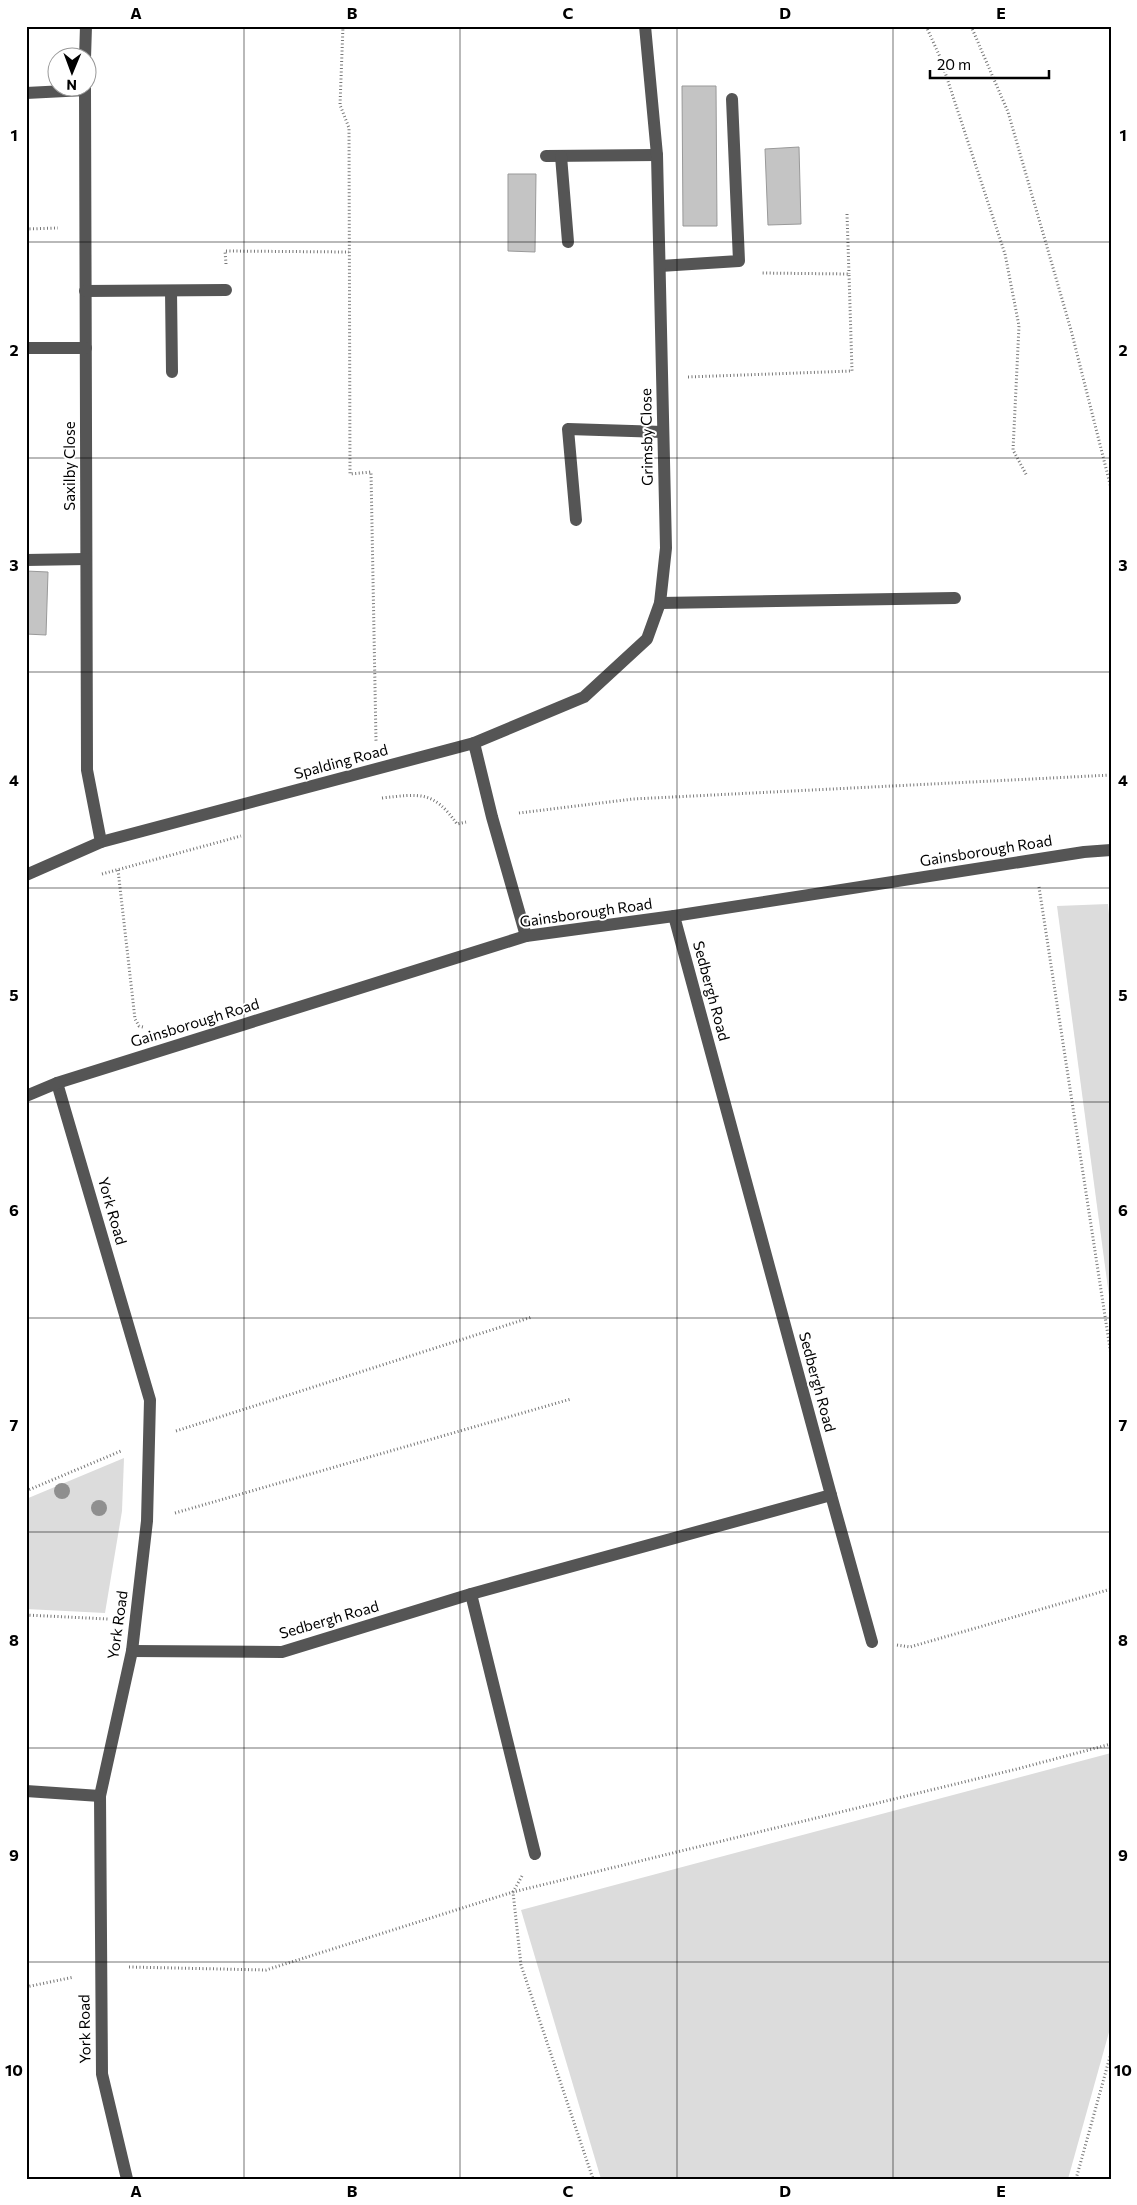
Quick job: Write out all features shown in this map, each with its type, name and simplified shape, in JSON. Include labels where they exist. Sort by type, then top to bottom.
[{"type":"street","points":[[85,48],[86,26]]},
{"type":"street","name":"Grimsby Close","points":[[474,743],[584,697],[647,639],[660,603],[666,548],[660,266],[657,155],[645,26]]},
{"type":"street","points":[[26,93],[48,92]]},
{"type":"street","name":"Saxilby Close","points":[[85,98],[87,770],[102,842]]},
{"type":"street","points":[[660,266],[739,261],[732,100]]},
{"type":"street","points":[[546,156],[657,155]]},
{"type":"street","points":[[561,156],[568,242]]},
{"type":"street","points":[[85,291],[226,290]]},
{"type":"street","points":[[172,291],[172,372]]},
{"type":"street","points":[[26,348],[86,348]]},
{"type":"street","points":[[576,520],[568,430],[663,432]]},
{"type":"street","points":[[26,560],[86,559]]},
{"type":"street","points":[[660,603],[955,598]]},
{"type":"street","points":[[474,743],[492,817],[526,936]]},
{"type":"street","name":"Spalding Road","points":[[26,875],[102,842],[474,743]]},
{"type":"street","name":"Gainsborough Road","points":[[26,1096],[57,1083],[526,936],[674,916],[1084,852],[1111,850]]},
{"type":"street","name":"Sedbergh Road","points":[[132,1651],[282,1652],[471,1594],[831,1495],[674,916]]},
{"type":"street","name":"York Road","points":[[57,1083],[150,1400],[147,1521],[136,1621],[132,1651],[100,1796],[102,2074],[127,2179]]},
{"type":"street","points":[[831,1495],[872,1642]]},
{"type":"street","points":[[471,1594],[535,1854]]},
{"type":"street","points":[[26,1791],[100,1796]]},
{"type":"path","points":[[343,26],[340,104],[349,128],[350,474],[371,472],[377,769]]},
{"type":"path","points":[[926,26],[940,57],[1005,254],[1020,326],[1013,450],[1027,476]]},
{"type":"path","points":[[971,26],[1008,112],[1071,330],[1111,488]]},
{"type":"path","points":[[662,378],[852,371],[847,214]]},
{"type":"path","points":[[226,290],[225,252],[349,252]]},
{"type":"path","points":[[739,261],[756,273],[849,274]]},
{"type":"path","points":[[517,813],[633,799],[1111,775]]},
{"type":"path","points":[[378,798],[412,794],[431,798],[446,808],[457,824]]},
{"type":"path","points":[[149,1028],[139,1026],[135,1019],[118,870],[244,835]]},
{"type":"path","points":[[1035,860],[1111,1355]]},
{"type":"path","points":[[26,1491],[149,1439],[532,1317]]},
{"type":"path","points":[[147,1521],[571,1399]]},
{"type":"path","points":[[872,1642],[910,1647],[1111,1589]]},
{"type":"path","points":[[26,1615],[136,1621]]},
{"type":"path","points":[[26,1987],[132,1966],[266,1970],[513,1892],[1017,1769],[1111,1744]]},
{"type":"path","points":[[535,1854],[513,1892],[521,1965],[593,2179]]},
{"type":"path","points":[[1076,2179],[1111,2053]]},
{"type":"shaded area","points":[[1108,904],[1111,934],[1111,1311],[1057,906]]},
{"type":"shaded area","points":[[124,1458],[122,1511],[105,1613],[26,1609],[26,1499]]},
{"type":"shaded area","points":[[1111,1753],[1111,2025],[1068,2179],[601,2179],[521,1910]]},
{"type":"building","points":[[682,86],[716,86],[717,226],[683,226]]},
{"type":"building","points":[[799,147],[801,224],[768,225],[765,149]]},
{"type":"building","points":[[508,174],[536,174],[535,252],[508,251]]},
{"type":"building","points":[[26,571],[48,572],[46,635],[26,634]]}]
